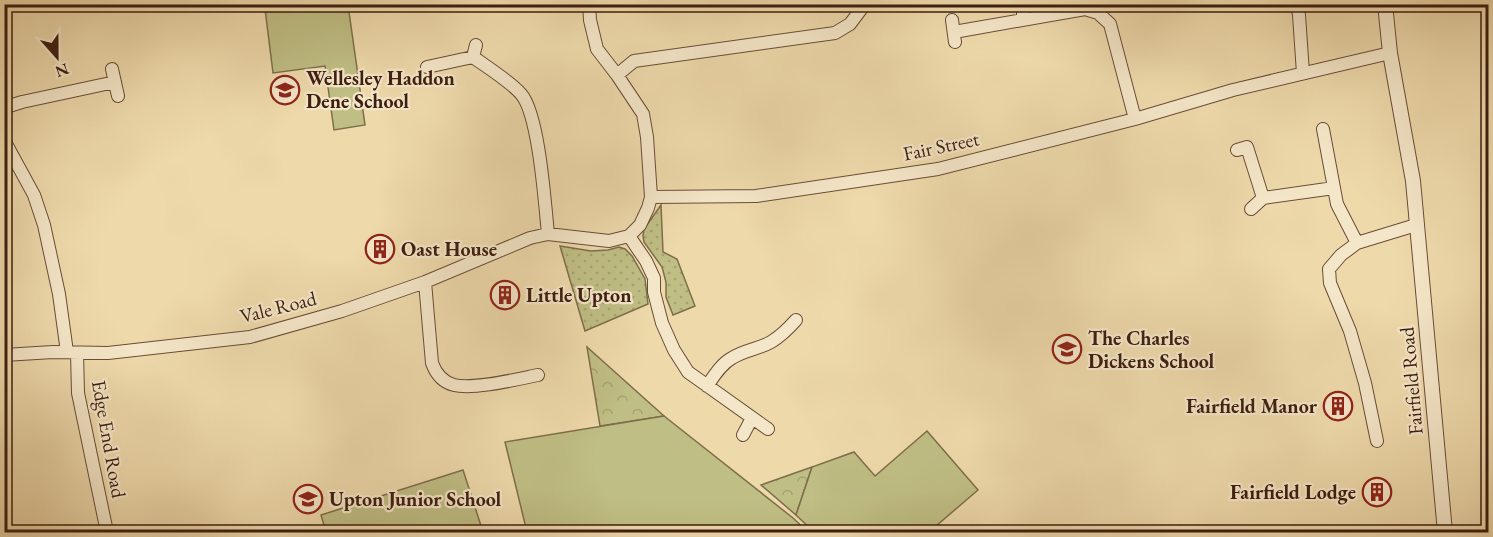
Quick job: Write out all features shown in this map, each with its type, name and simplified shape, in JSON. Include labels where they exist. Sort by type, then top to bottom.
[{"type":"street","points":[[427,67],[475,51],[521,94],[528,104],[534,129],[548,234],[609,241],[629,236],[640,225],[651,197],[647,137],[643,114],[597,49],[590,20],[589,4]]},
{"type":"street","points":[[617,75],[634,62],[835,33],[850,24],[865,4]]},
{"type":"street","points":[[1023,4],[1023,19]]},
{"type":"street","points":[[1297,4],[1304,73]]},
{"type":"street","name":"Fairfield Road","points":[[1385,4],[1390,53],[1413,181],[1445,532]]},
{"type":"street","points":[[954,31],[1086,9],[1098,13],[1110,24],[1135,119]]},
{"type":"street","name":"Fair Street","points":[[651,197],[756,196],[938,169],[1135,119],[1233,90],[1390,53]]},
{"type":"street","points":[[112,69],[118,96]]},
{"type":"street","points":[[4,110],[6,107],[22,102],[115,82]]},
{"type":"street","points":[[1323,129],[1337,204],[1357,243]]},
{"type":"street","name":"Edge End Road","points":[[4,140],[34,195],[44,225],[72,352],[78,393],[107,532]]},
{"type":"street","points":[[1237,150],[1247,147],[1263,198]]},
{"type":"street","points":[[1251,209],[1263,198],[1334,188]]},
{"type":"street","name":"Fairfield Road","points":[[1377,441],[1365,383],[1350,331],[1330,283],[1329,269],[1341,255],[1357,243],[1416,225]]},
{"type":"street","name":"Vale Road","points":[[4,355],[108,353],[250,337],[342,311],[425,282],[530,238],[548,234]]},
{"type":"street","points":[[629,236],[646,261],[654,278],[654,292],[662,322],[674,350],[688,372],[768,429]]},
{"type":"street","points":[[425,282],[432,363],[436,374],[454,385],[471,386],[524,383],[538,375]]},
{"type":"street","points":[[707,386],[731,358],[770,343],[785,332],[795,320]]},
{"type":"street","points":[[743,435],[752,418]]},
{"type":"green space","points":[[300,5],[348,5],[365,125],[334,130],[325,66],[273,73],[265,9]]},
{"type":"green space","points":[[661,205],[663,252],[677,259],[695,306],[673,315],[666,297],[666,282],[662,267],[644,242],[643,236],[644,229]]},
{"type":"green space","points":[[560,246],[591,251],[619,247],[625,249],[632,256],[645,279],[648,304],[585,331]]},
{"type":"green space","points":[[587,347],[664,416],[600,426]]},
{"type":"green space","points":[[664,416],[808,532],[527,532],[505,442]]},
{"type":"green space","points":[[927,431],[978,490],[929,532],[814,532],[796,515],[812,467],[854,452],[875,476]]},
{"type":"green space","points":[[812,467],[796,515],[761,485]]},
{"type":"green space","points":[[463,470],[483,532],[326,532],[321,515]]},
{"type":"place","name":"Wellesley Haddon Dene School","points":[[285,90]]},
{"type":"place","name":"Oast House","points":[[380,249]]},
{"type":"place","name":"Little Upton","points":[[505,295]]},
{"type":"place","name":"The Charles Dickens School","points":[[1067,349]]},
{"type":"place","name":"Fairfield Manor","points":[[1338,406]]},
{"type":"place","name":"Fairfield Lodge","points":[[1377,492]]},
{"type":"place","name":"Upton Junior School","points":[[308,499]]}]
